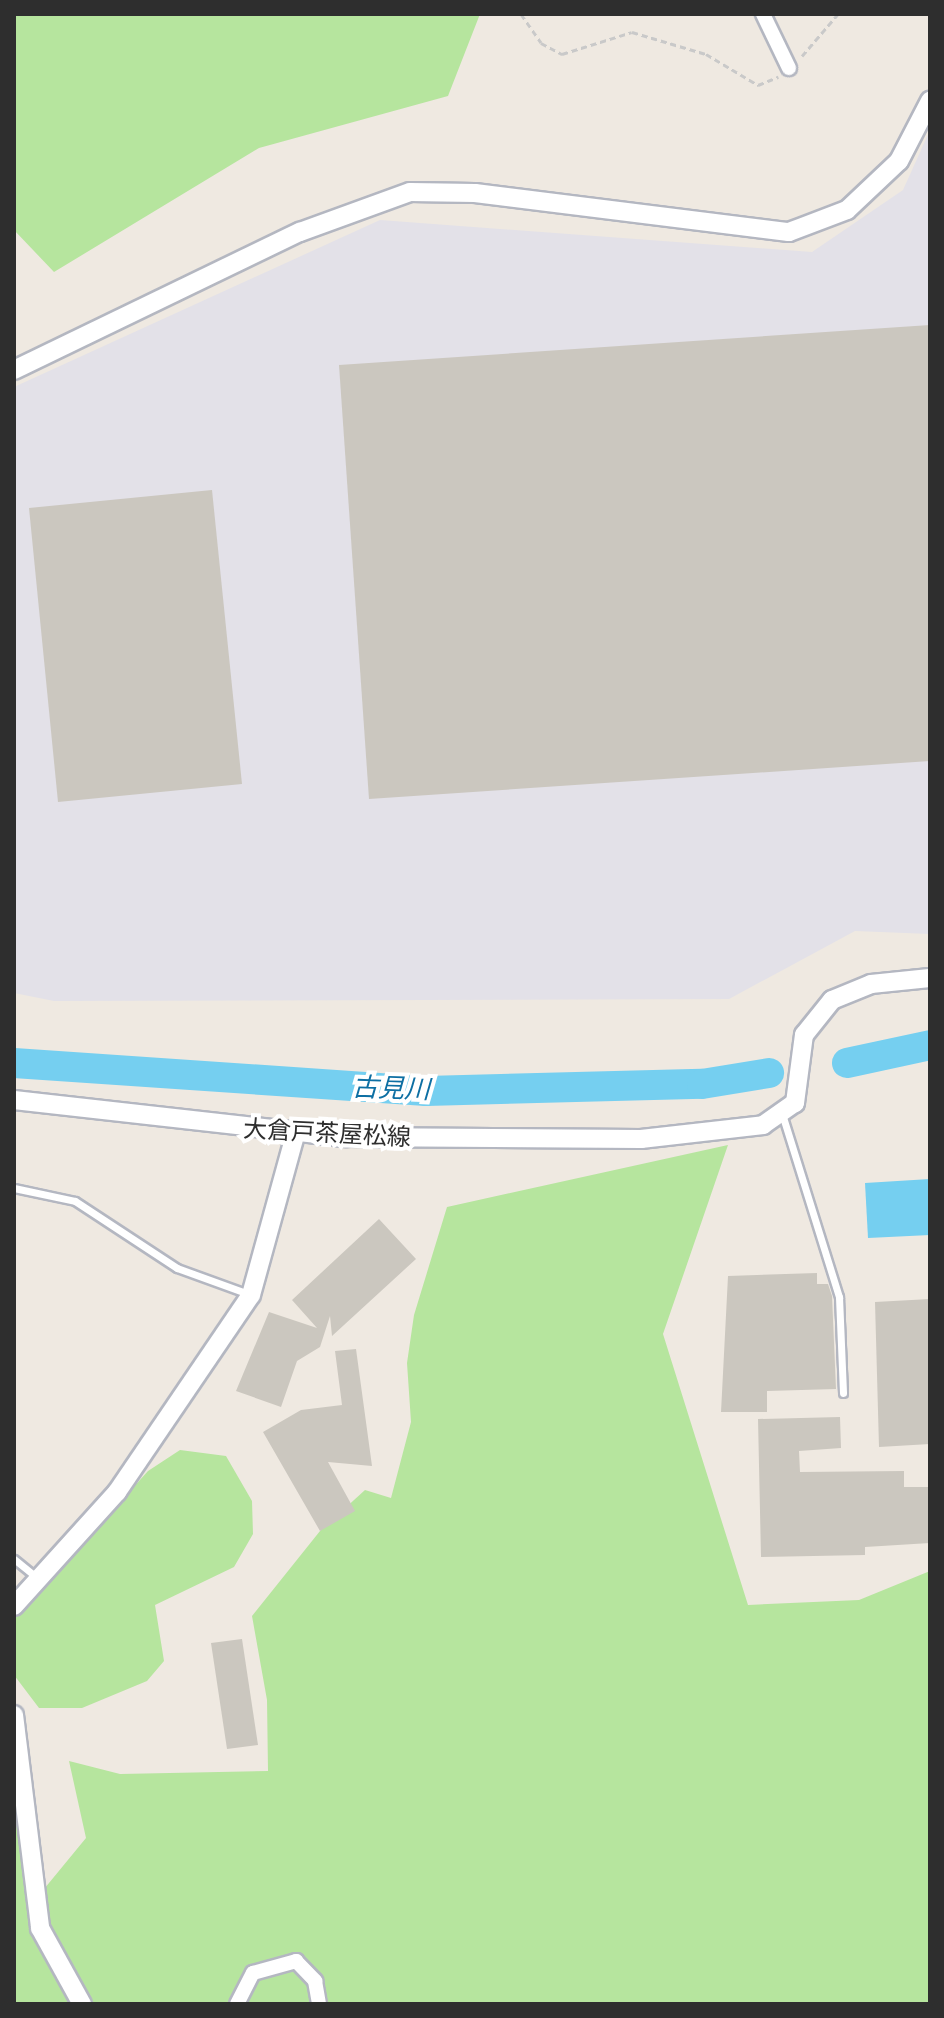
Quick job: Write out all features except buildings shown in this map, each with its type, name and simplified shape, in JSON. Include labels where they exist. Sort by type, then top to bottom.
[{"type":"street","points":[[763,14],[789,68]]},
{"type":"street","points":[[14,370],[300,232],[410,192],[475,193],[789,232],[847,210],[888,171],[930,101]]},
{"type":"street","points":[[783,1117],[795,1103],[804,1035],[832,1000],[871,984],[930,978]]},
{"type":"street","name":"大倉戸茶屋松線","points":[[14,1100],[295,1135],[641,1139],[783,1117]]},
{"type":"street","points":[[14,1606],[36,1577],[117,1492],[251,1295],[295,1135]]},
{"type":"street","points":[[14,1715],[40,1928],[82,2004]]},
{"type":"street","points":[[237,2004],[253,1973],[296,1961],[315,1981],[319,2004]]},
{"type":"lane","points":[[783,1117],[839,1297],[843,1393]]},
{"type":"lane","points":[[14,1188],[75,1201],[177,1268],[251,1295]]},
{"type":"lane","points":[[14,1559],[36,1577]]},
{"type":"path","points":[[521,14],[541,43],[562,54],[632,32],[682,44],[758,85],[789,68],[838,14]]},
{"type":"shaded area","points":[[930,130],[930,934],[855,931],[729,999],[54,1001],[14,993],[14,387],[380,220],[812,252],[903,190]]},
{"type":"green space","points":[[14,14],[480,14],[448,96],[259,148],[54,272],[14,230]]},
{"type":"green space","points":[[728,1145],[663,1334],[748,1605],[859,1600],[930,1571],[930,2004],[14,2004],[14,1723],[35,1900],[86,1838],[69,1761],[120,1774],[268,1771],[267,1700],[252,1616],[320,1531],[365,1490],[391,1498],[411,1422],[407,1363],[414,1315],[447,1207]]},
{"type":"green space","points":[[180,1450],[226,1456],[252,1501],[253,1534],[234,1567],[155,1605],[164,1661],[147,1681],[82,1708],[39,1708],[14,1675],[14,1596],[33,1572],[94,1531],[148,1471]]},
{"type":"water","points":[[930,1179],[930,1235],[868,1238],[865,1183]]},
{"type":"waterway","name":"古見川","points":[[847,1063],[930,1045]]},
{"type":"waterway","name":"古見川","points":[[14,1063],[426,1091],[702,1084],[769,1073]]}]
